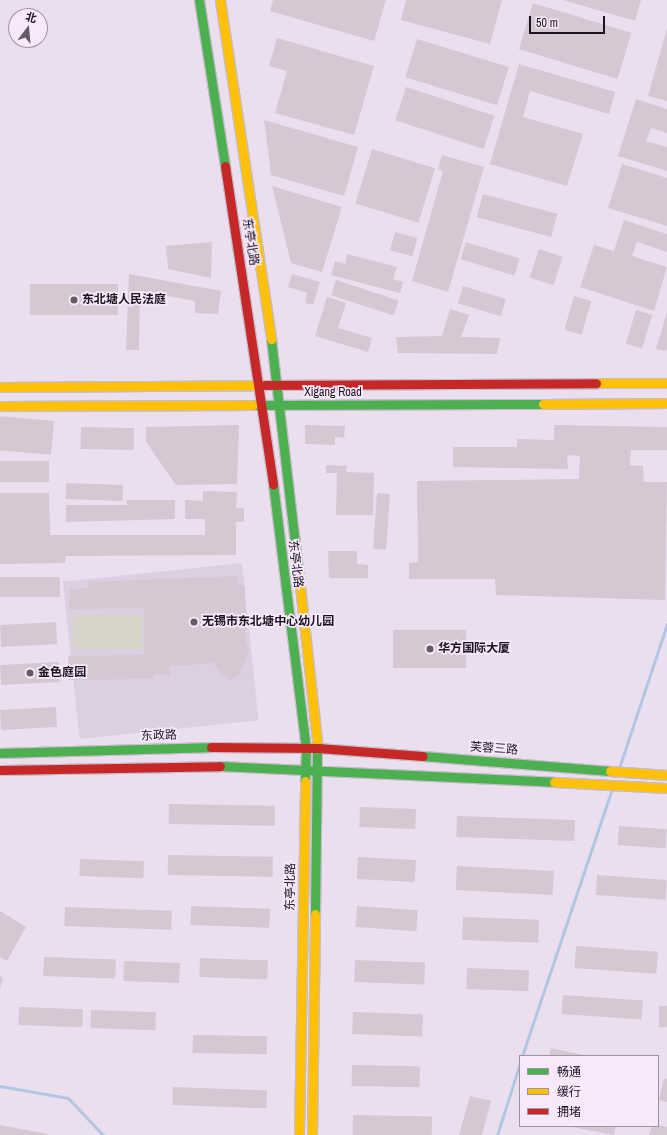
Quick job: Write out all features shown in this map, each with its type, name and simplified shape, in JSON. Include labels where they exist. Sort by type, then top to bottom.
[{"type":"main road","name":"东亭北路","points":[[199,0],[263,404],[306,749],[299,1135]]},
{"type":"main road","name":"东亭北路","points":[[220,0],[278,384],[318,748],[312,1135]]},
{"type":"main road","name":"Xigang Road","points":[[0,386],[667,383]]},
{"type":"main road","name":"Xigang Road","points":[[0,406],[280,403],[667,403]]},
{"type":"main road","name":"东政路","points":[[0,753],[184,747],[318,748]]},
{"type":"main road","name":"芙蓉三路","points":[[318,748],[585,768],[667,776]]},
{"type":"main road","points":[[0,770],[185,764],[305,769],[318,768],[667,788]]},
{"type":"shaded area","points":[[242,563],[259,720],[80,739],[63,582]]},
{"type":"shaded area","points":[[73,615],[142,615],[142,649],[73,649]]},
{"type":"building","points":[[273,0],[386,0],[374,41],[270,11]]},
{"type":"building","points":[[406,0],[502,0],[490,44],[401,20]]},
{"type":"building","points":[[563,0],[641,0],[635,21]]},
{"type":"building","points":[[533,3],[631,33],[617,79],[519,49]]},
{"type":"building","points":[[667,28],[667,101],[648,96]]},
{"type":"building","points":[[277,38],[374,66],[354,135],[275,113],[287,71],[269,66]]},
{"type":"building","points":[[417,39],[509,67],[497,105],[405,77]]},
{"type":"building","points":[[519,64],[615,92],[609,114],[530,91],[523,117],[583,134],[567,186],[490,164]]},
{"type":"building","points":[[406,87],[494,116],[484,149],[395,120]]},
{"type":"building","points":[[636,99],[667,109],[667,133],[651,128],[646,141],[667,147],[667,171],[618,156]]},
{"type":"building","points":[[264,120],[358,147],[344,196],[271,175]]},
{"type":"building","points":[[372,149],[435,168],[418,223],[355,204]]},
{"type":"building","points":[[442,155],[484,167],[448,292],[412,281],[443,171],[438,169]]},
{"type":"building","points":[[622,164],[667,178],[667,226],[608,208]]},
{"type":"building","points":[[272,186],[342,207],[322,272],[291,263]]},
{"type":"building","points":[[483,194],[557,214],[551,237],[477,217]]},
{"type":"building","points":[[624,220],[667,234],[667,252],[637,242],[632,256],[667,267],[654,311],[580,287],[594,245],[614,251]]},
{"type":"building","points":[[395,232],[417,238],[412,256],[390,250]]},
{"type":"building","points":[[212,242],[211,278],[168,269],[166,246]]},
{"type":"building","points":[[466,242],[520,258],[514,276],[461,259]]},
{"type":"building","points":[[539,249],[563,257],[554,285],[530,278]]},
{"type":"building","points":[[347,254],[397,267],[393,279],[403,282],[400,293],[331,275],[335,261],[345,264]]},
{"type":"building","points":[[129,274],[221,291],[218,314],[195,313],[195,301],[140,291],[139,350],[126,350]]},
{"type":"building","points":[[292,274],[320,282],[313,305],[305,303],[307,293],[288,287]]},
{"type":"building","points":[[336,280],[399,300],[394,316],[331,295]]},
{"type":"building","name":"东北塘人民法庭","points":[[30,284],[118,284],[118,315],[30,315]]},
{"type":"building","points":[[463,286],[506,299],[501,316],[458,303]]},
{"type":"building","points":[[574,296],[591,301],[582,335],[564,330]]},
{"type":"building","points":[[327,297],[346,303],[338,328],[372,338],[368,352],[315,336]]},
{"type":"building","points":[[450,309],[469,315],[461,337],[500,338],[497,354],[398,353],[396,337],[442,336]]},
{"type":"building","points":[[636,310],[652,315],[642,348],[626,343]]},
{"type":"building","points":[[667,312],[667,348],[666,351],[656,349]]},
{"type":"building","points":[[0,416],[54,421],[51,455],[0,450]]},
{"type":"building","points":[[239,425],[237,484],[176,485],[146,442],[146,427]]},
{"type":"building","points":[[305,425],[345,426],[344,438],[335,437],[335,445],[305,444]]},
{"type":"building","points":[[554,425],[667,427],[667,450],[631,450],[630,465],[643,466],[644,482],[667,482],[665,600],[496,595],[495,579],[409,579],[409,563],[418,562],[417,481],[579,479],[580,456],[567,455],[568,469],[453,467],[453,447],[517,447],[517,439],[554,440]]},
{"type":"building","points":[[81,427],[134,428],[134,450],[81,449]]},
{"type":"building","points":[[0,461],[49,461],[49,482],[0,482]]},
{"type":"building","points":[[326,465],[347,466],[346,472],[374,473],[373,515],[336,515],[337,473],[326,473]]},
{"type":"building","points":[[66,483],[123,485],[122,501],[65,499]]},
{"type":"building","points":[[203,491],[237,492],[236,508],[244,508],[244,522],[236,522],[236,555],[66,556],[65,563],[0,564],[0,493],[49,493],[50,535],[205,535],[205,519],[185,519],[185,500],[203,501]]},
{"type":"building","points":[[377,493],[390,494],[386,550],[373,549]]},
{"type":"building","points":[[127,500],[175,500],[175,519],[66,522],[66,505],[127,505]]},
{"type":"building","points":[[328,551],[357,551],[357,564],[368,565],[368,578],[329,578]]},
{"type":"building","name":"无锡市东北塘中心幼儿园","points":[[237,576],[237,585],[245,586],[245,636],[249,651],[239,675],[231,680],[218,671],[215,663],[170,666],[170,675],[153,675],[153,679],[69,680],[68,656],[144,655],[144,608],[69,609],[70,589],[88,588],[88,582]]},
{"type":"building","points":[[0,577],[60,577],[60,597],[0,597]]},
{"type":"building","points":[[56,622],[57,644],[1,647],[0,625]]},
{"type":"building","name":"华方国际大厦","points":[[393,630],[466,630],[466,668],[393,668]]},
{"type":"building","name":"金色庭园","points":[[59,662],[60,682],[1,685],[0,665]]},
{"type":"building","points":[[56,707],[57,727],[1,730],[0,710]]},
{"type":"building","points":[[169,804],[275,806],[275,826],[169,824]]},
{"type":"building","points":[[360,807],[416,809],[415,829],[359,827]]},
{"type":"building","points":[[457,816],[575,820],[574,841],[456,837]]},
{"type":"building","points":[[619,826],[667,829],[666,848],[618,845]]},
{"type":"building","points":[[168,855],[273,857],[273,877],[168,875]]},
{"type":"building","points":[[358,857],[416,860],[415,882],[357,879]]},
{"type":"building","points":[[80,859],[144,861],[143,878],[79,876]]},
{"type":"building","points":[[457,866],[554,871],[553,895],[456,890]]},
{"type":"building","points":[[597,875],[667,880],[665,900],[596,895]]},
{"type":"building","points":[[191,906],[270,909],[269,928],[190,925]]},
{"type":"building","points":[[357,906],[418,910],[416,931],[356,927]]},
{"type":"building","points":[[65,907],[172,911],[171,930],[64,926]]},
{"type":"building","points":[[0,911],[26,927],[7,961],[0,957]]},
{"type":"building","points":[[463,917],[539,920],[538,943],[462,940]]},
{"type":"building","points":[[576,946],[658,952],[656,974],[574,968]]},
{"type":"building","points":[[44,957],[116,960],[115,979],[43,976]]},
{"type":"building","points":[[200,958],[268,960],[267,979],[199,977]]},
{"type":"building","points":[[355,960],[425,962],[424,984],[354,982]]},
{"type":"building","points":[[124,961],[180,963],[179,983],[123,981]]},
{"type":"building","points":[[467,968],[529,970],[528,991],[466,989]]},
{"type":"building","points":[[0,976],[3,978],[0,988]]},
{"type":"building","points":[[563,995],[643,1001],[641,1020],[562,1014]]},
{"type":"building","points":[[659,1006],[667,1006],[667,1027],[659,1027]]},
{"type":"building","points":[[19,1007],[83,1009],[82,1027],[18,1025]]},
{"type":"building","points":[[91,1010],[156,1012],[155,1030],[90,1028]]},
{"type":"building","points":[[353,1012],[423,1014],[422,1036],[352,1034]]},
{"type":"building","points":[[193,1035],[267,1036],[267,1054],[193,1053]]},
{"type":"building","points":[[551,1048],[584,1055],[549,1055]]},
{"type":"building","points":[[352,1065],[420,1066],[420,1087],[352,1086]]},
{"type":"building","points":[[664,1078],[667,1079],[667,1102],[659,1100]]},
{"type":"building","points":[[173,1087],[267,1090],[266,1108],[172,1105]]},
{"type":"building","points":[[470,1096],[491,1101],[482,1135],[459,1135]]},
{"type":"building","points":[[353,1115],[432,1116],[432,1135],[353,1135]]},
{"type":"building","points":[[0,1125],[48,1134],[48,1135],[0,1135]]},
{"type":"building","points":[[659,1125],[667,1127],[667,1135],[649,1135],[652,1127],[659,1127]]},
{"type":"building","points":[[572,1127],[616,1127],[614,1135]]},
{"type":"waterway","points":[[619,768],[667,624]]},
{"type":"waterway","points":[[522,1055],[612,788]]},
{"type":"waterway","points":[[497,1135],[519,1066]]},
{"type":"waterway","points":[[0,1086],[68,1098],[103,1135]]},
{"type":"traffic: fast","points":[[199,0],[225,166]]},
{"type":"traffic: fast","points":[[271,339],[298,568]]},
{"type":"traffic: fast","points":[[253,405],[543,404]]},
{"type":"traffic: fast","points":[[273,484],[306,749],[305,781]]},
{"type":"traffic: fast","points":[[315,914],[317,741]]},
{"type":"traffic: fast","points":[[0,753],[211,747]]},
{"type":"traffic: fast","points":[[423,756],[610,771]]},
{"type":"traffic: fast","points":[[220,766],[554,782]]},
{"type":"traffic: slow","points":[[220,0],[271,339]]},
{"type":"traffic: slow","points":[[596,383],[667,383]]},
{"type":"traffic: slow","points":[[0,387],[265,385]]},
{"type":"traffic: slow","points":[[543,404],[667,403]]},
{"type":"traffic: slow","points":[[0,406],[253,405]]},
{"type":"traffic: slow","points":[[298,568],[317,741]]},
{"type":"traffic: slow","points":[[610,771],[667,775]]},
{"type":"traffic: slow","points":[[299,1135],[305,781]]},
{"type":"traffic: slow","points":[[554,782],[667,788]]},
{"type":"traffic: slow","points":[[312,1135],[315,914]]},
{"type":"traffic: jam","points":[[225,166],[273,484]]},
{"type":"traffic: jam","points":[[265,385],[596,383]]},
{"type":"traffic: jam","points":[[211,747],[318,748],[423,756]]},
{"type":"traffic: jam","points":[[0,770],[220,766]]},
{"type":"place","name":"东北塘人民法庭","points":[[74,300]]},
{"type":"place","name":"无锡市东北塘中心幼儿园","points":[[194,622]]},
{"type":"place","name":"华方国际大厦","points":[[430,649]]},
{"type":"place","name":"金色庭园","points":[[30,673]]}]
